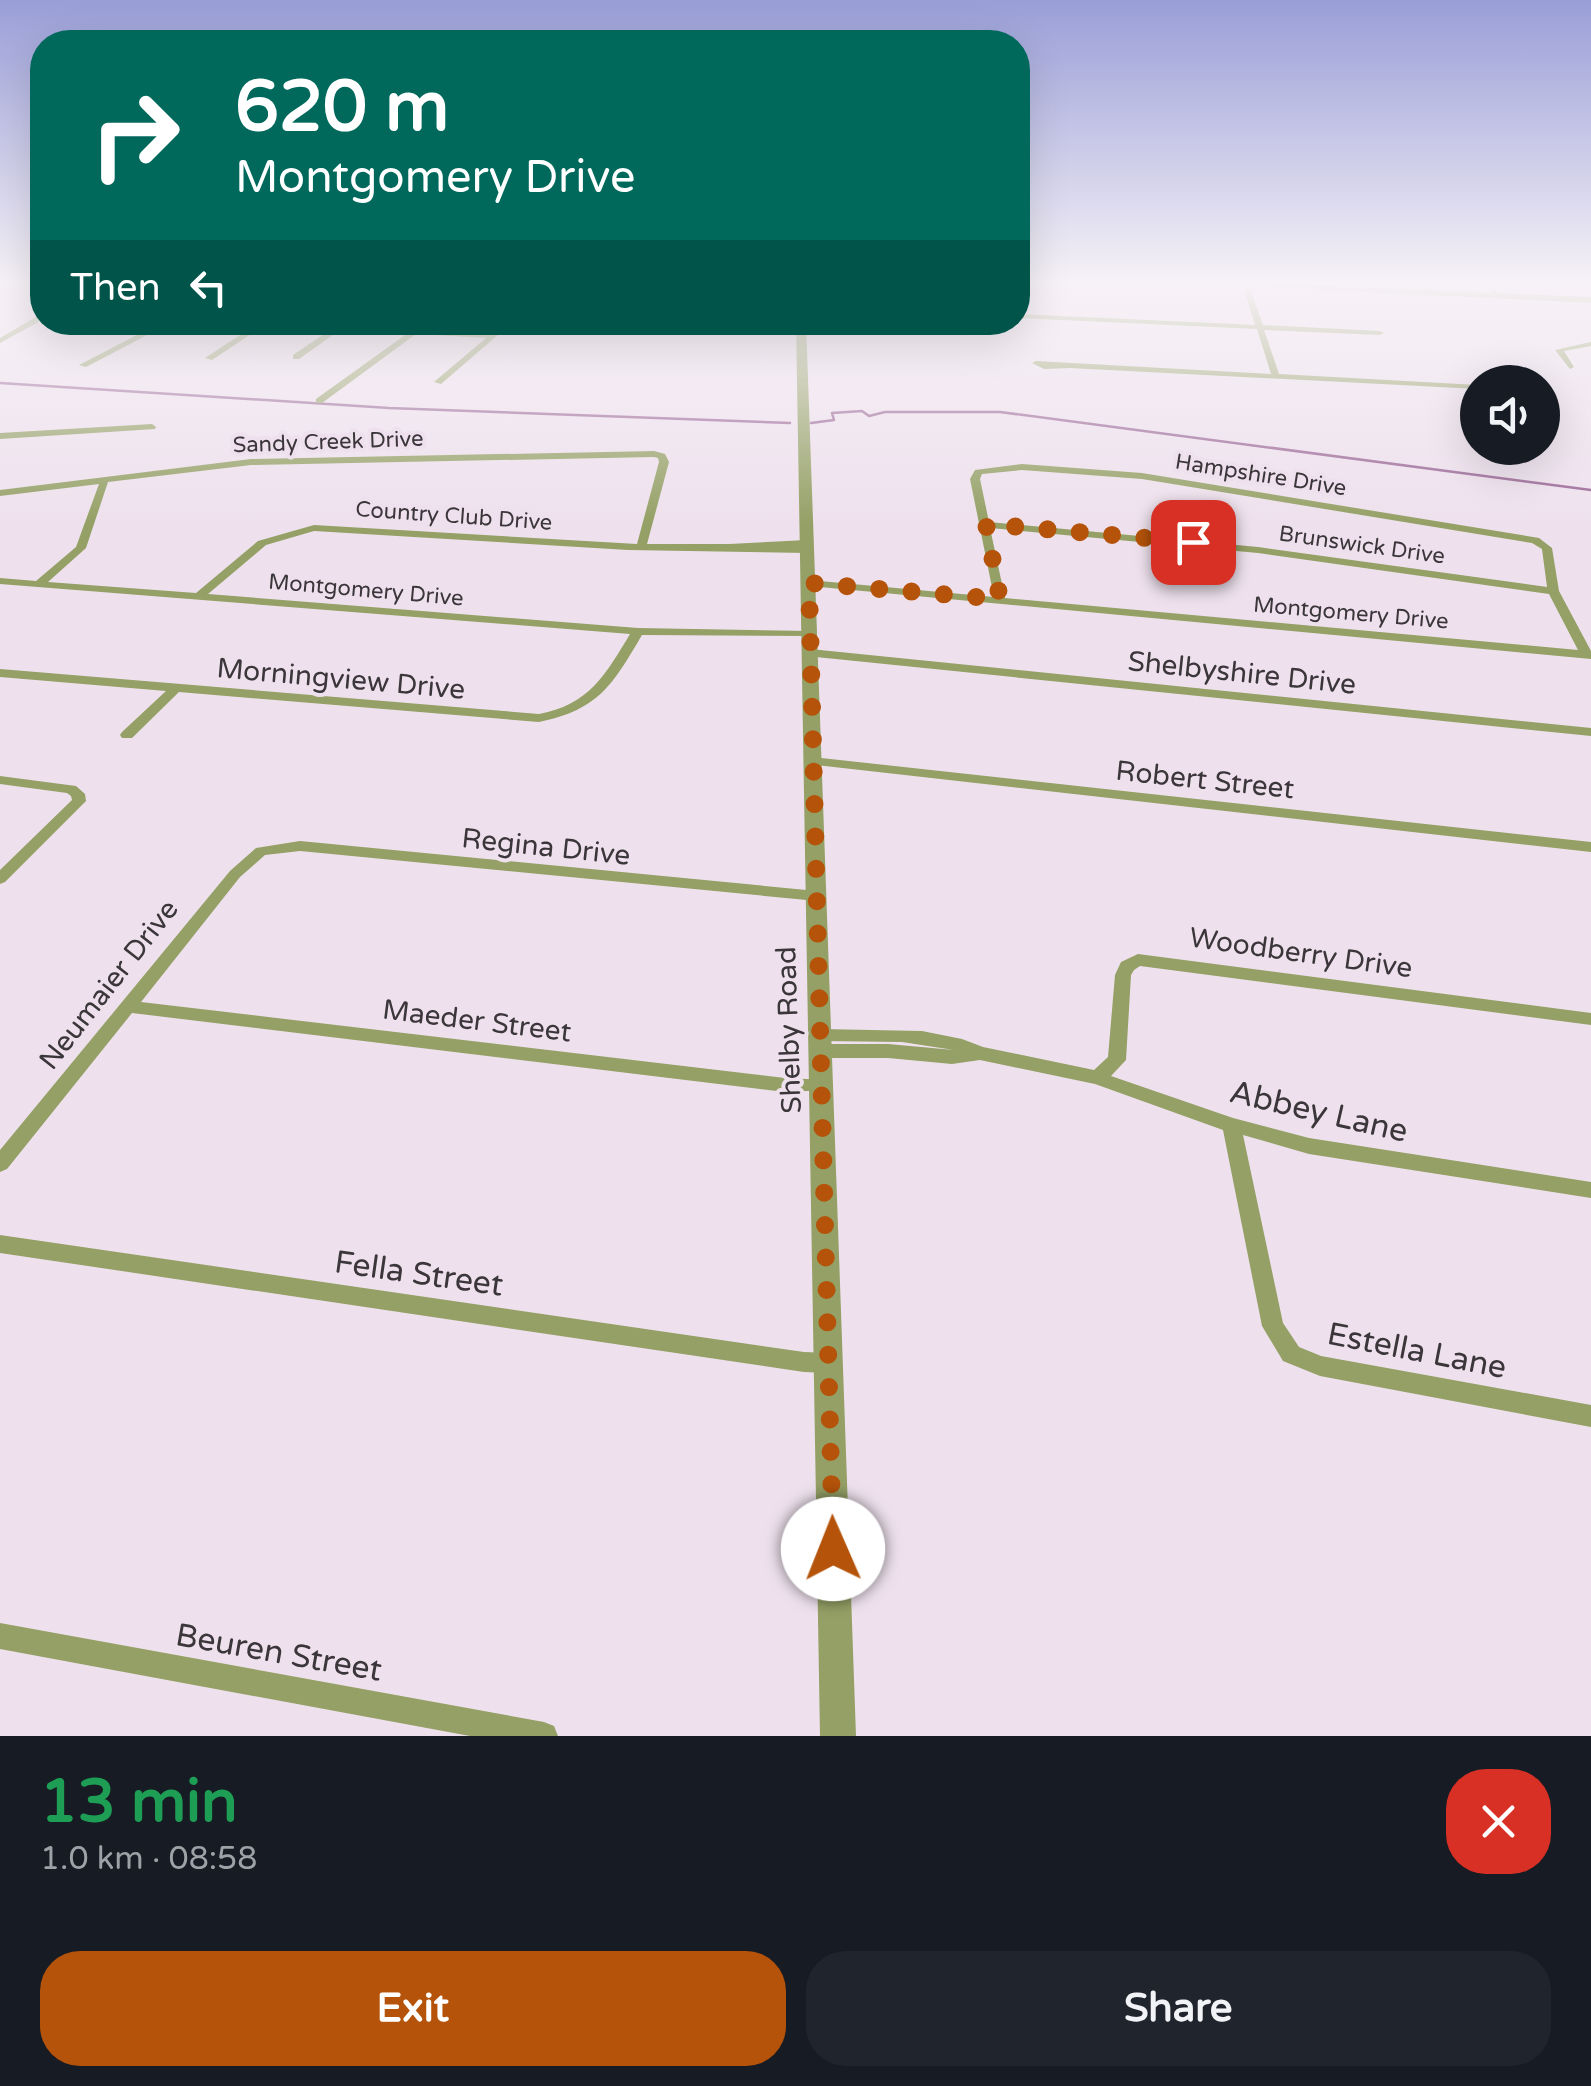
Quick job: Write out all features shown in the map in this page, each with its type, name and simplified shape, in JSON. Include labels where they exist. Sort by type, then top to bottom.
[{"type":"street","points":[[84,365],[90,362]]},
{"type":"street","points":[[319,401],[373,362]]},
{"type":"street","points":[[438,382],[462,362]]},
{"type":"street","name":"Shelby Road","points":[[802,362],[838,1736]]},
{"type":"street","points":[[1271,362],[1276,377]]},
{"type":"street","points":[[1566,362],[1570,367]]},
{"type":"street","points":[[1070,366],[1460,386]]},
{"type":"street","points":[[0,436],[152,427]]},
{"type":"street","name":"Sandy Creek Drive","points":[[0,494],[252,462],[659,454],[664,462],[640,547]]},
{"type":"street","name":"Hampshire Drive","points":[[986,524],[975,479],[978,472],[1022,468],[1153,478],[1535,540],[1547,548],[1553,591]]},
{"type":"street","points":[[39,584],[81,548],[104,483]]},
{"type":"street","points":[[986,524],[1000,599]]},
{"type":"street","name":"Brunswick Drive","points":[[986,524],[1258,550],[1553,591]]},
{"type":"street","name":"Country Club Drive","points":[[199,596],[262,543],[314,528],[640,547],[808,547]]},
{"type":"street","name":"Montgomery Drive","points":[[0,580],[638,630],[728,630],[810,643]]},
{"type":"street","name":"Montgomery Drive","points":[[809,583],[1588,654]]},
{"type":"street","points":[[1553,591],[1588,654]]},
{"type":"street","name":"Morningview Drive","points":[[0,673],[478,716],[550,717],[576,710],[593,699],[606,685],[638,630]]},
{"type":"street","name":"Shelbyshire Drive","points":[[810,643],[889,661],[1591,732]]},
{"type":"street","points":[[127,735],[175,688]]},
{"type":"street","name":"Robert Street","points":[[812,762],[1591,847]]},
{"type":"street","points":[[0,780],[54,786],[78,794],[79,801],[0,880]]},
{"type":"street","name":"Regina Drive","points":[[269,848],[300,846],[818,896]]},
{"type":"street","name":"Neumaier Drive","points":[[0,1164],[216,894],[246,862],[269,848]]},
{"type":"street","name":"Woodberry Drive","points":[[1097,1078],[1117,1060],[1124,974],[1127,966],[1138,960],[1591,1019]]},
{"type":"street","name":"Maeder Street","points":[[126,1006],[786,1085],[822,1085]]},
{"type":"street","name":"Abbey Lane","points":[[821,1043],[952,1057],[980,1053],[1097,1078],[1231,1125],[1309,1146],[1591,1190]]},
{"type":"street","name":"Estella Lane","points":[[1231,1125],[1274,1326],[1291,1354],[1320,1366],[1591,1416]]},
{"type":"street","name":"Fella Street","points":[[0,1244],[829,1363]]},
{"type":"street","name":"Beuren Street","points":[[0,1636],[544,1736]]},
{"type":"waterway","points":[[0,383],[389,408],[790,423]]},
{"type":"waterway","points":[[811,423],[834,420],[832,413],[862,411],[869,416],[885,412],[1000,412],[1591,490]]},
{"type":"route","points":[[833,1549],[809,583],[1000,599],[986,524],[1193,542]]}]
